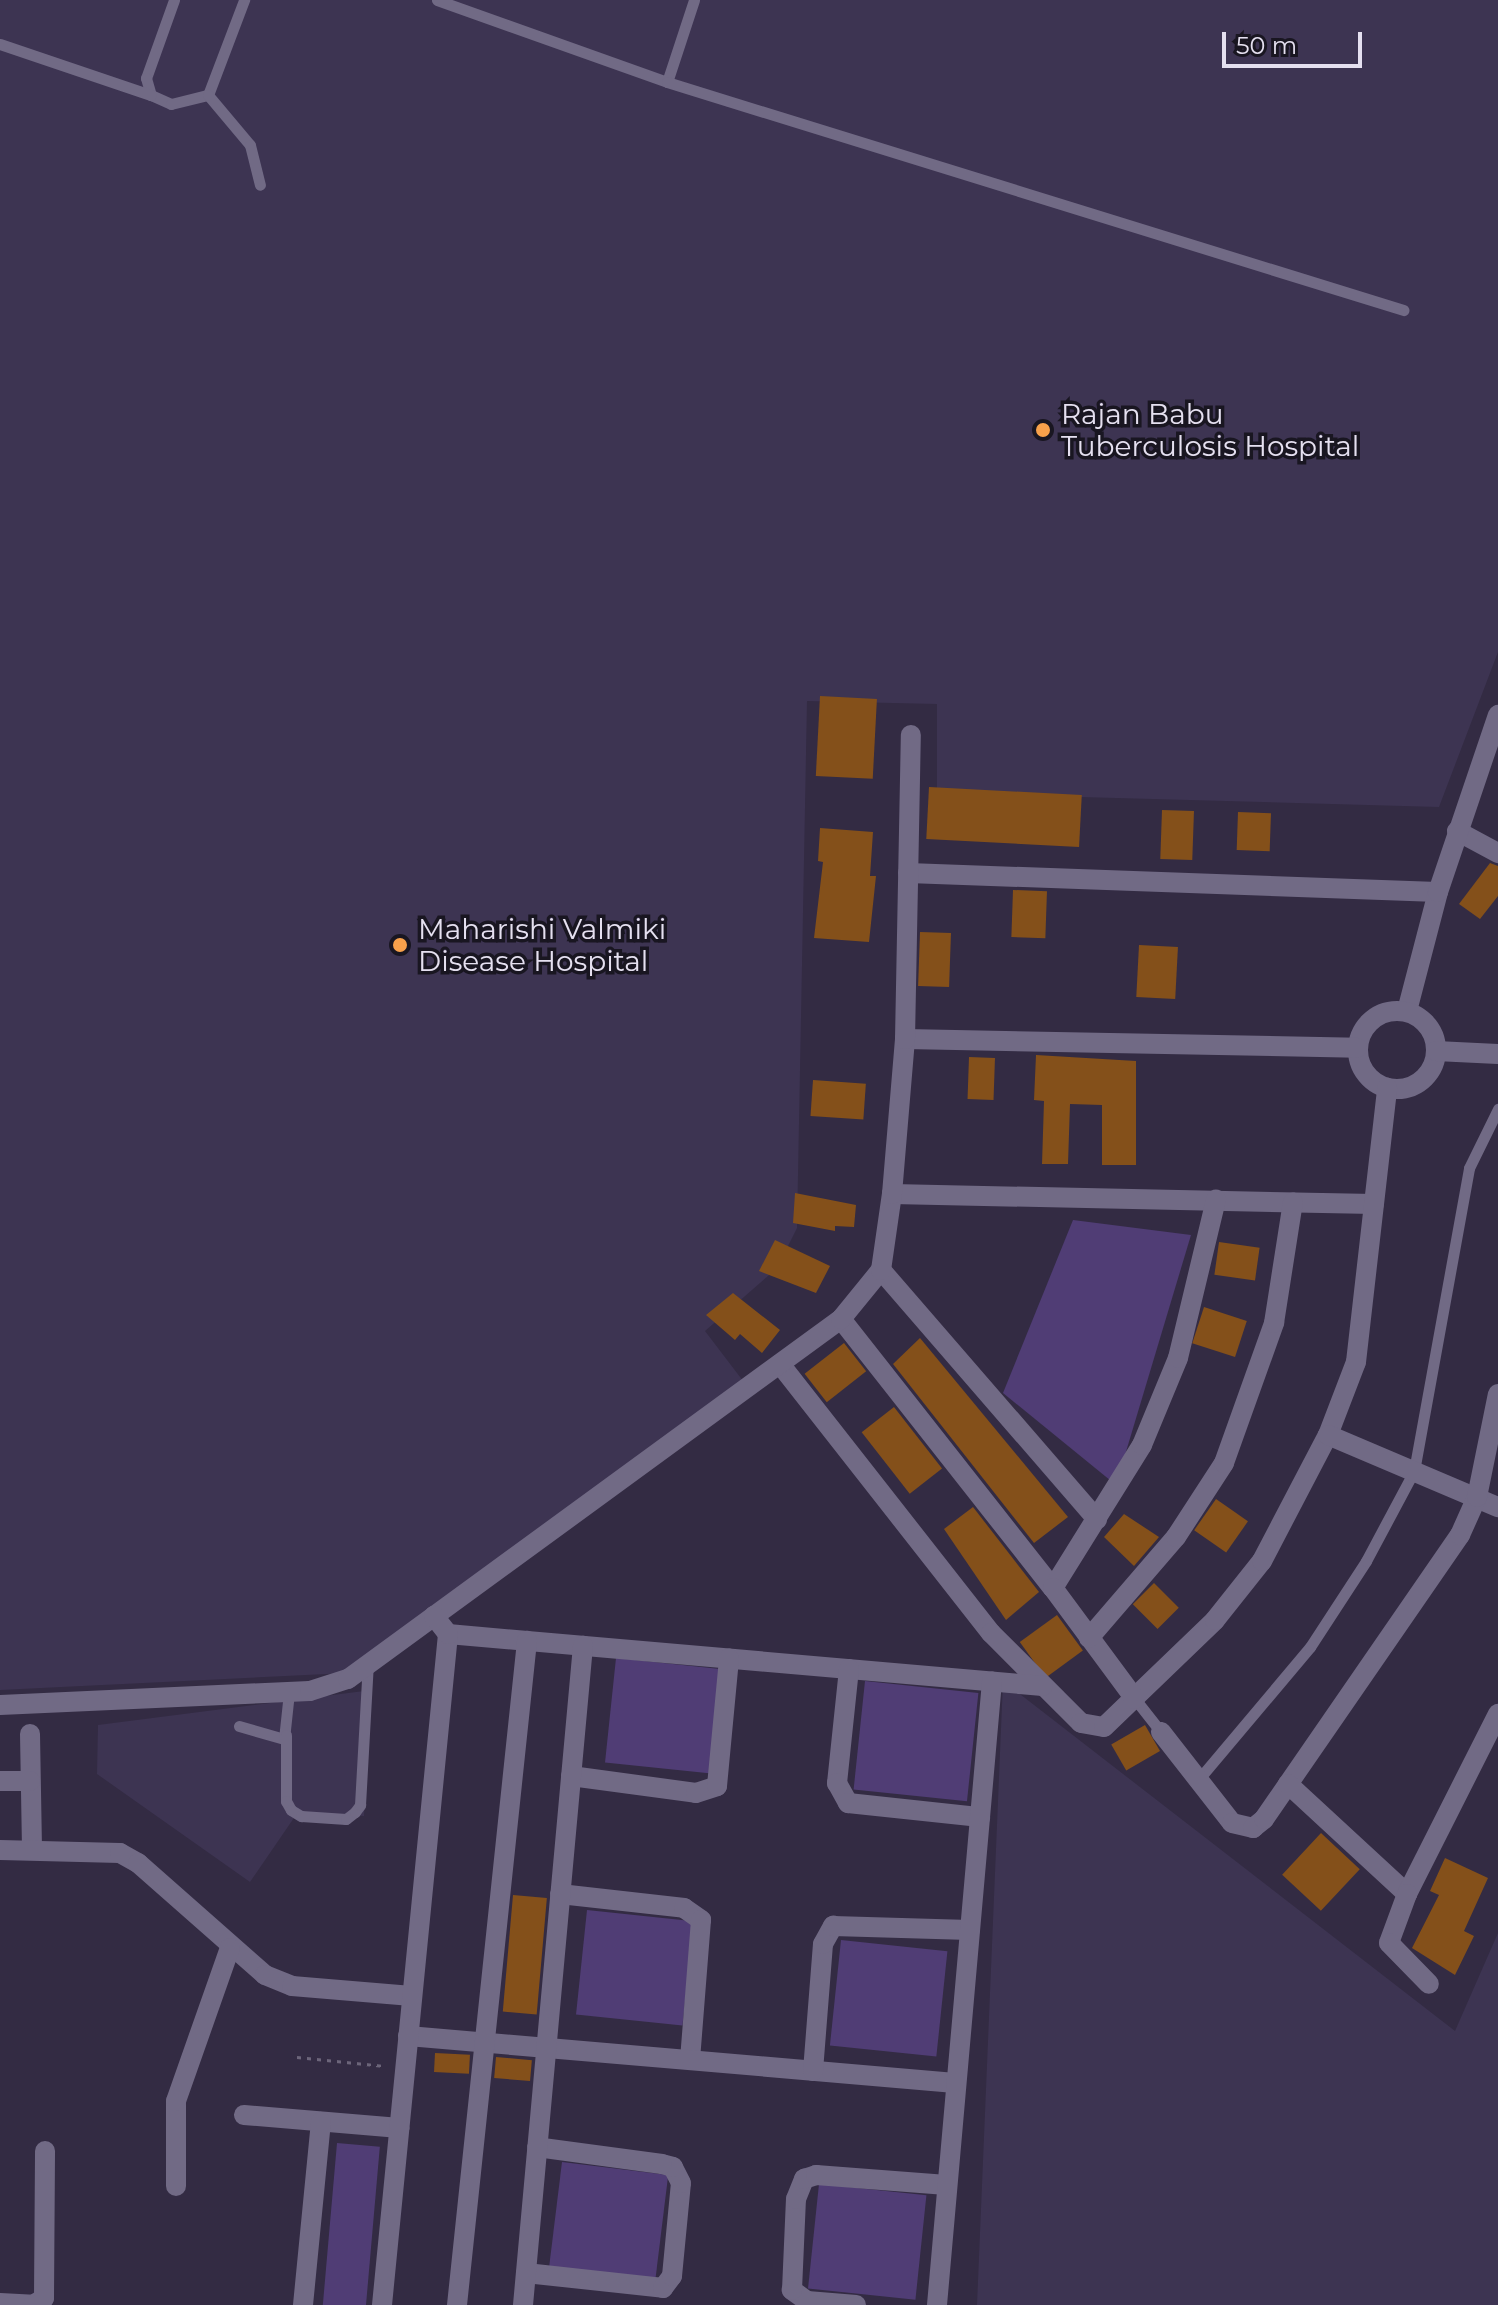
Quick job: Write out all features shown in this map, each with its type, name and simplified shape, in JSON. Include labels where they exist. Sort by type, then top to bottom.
[{"type":"street","points":[[1407,1011],[1438,892],[1498,715]]},
{"type":"street","points":[[0,1705],[289,1692],[332,1685],[368,1664],[841,1319],[881,1270],[892,1194],[905,1039],[911,735]]},
{"type":"street","points":[[1457,831],[1498,853]]},
{"type":"street","points":[[908,873],[1438,892]]},
{"type":"street","points":[[1387,1088],[1360,1066],[1357,1048],[1373,1018],[1407,1011]]},
{"type":"street","points":[[1387,1088],[1421,1081],[1432,1068],[1436,1051],[1433,1034],[1407,1011]]},
{"type":"street","points":[[905,1039],[1357,1048]]},
{"type":"street","points":[[1436,1051],[1498,1054]]},
{"type":"street","points":[[780,1364],[991,1633],[1081,1723],[1104,1727],[1215,1620],[1262,1561],[1328,1435],[1356,1362],[1387,1088]]},
{"type":"street","points":[[892,1194],[1374,1204]]},
{"type":"street","points":[[1053,1588],[1142,1445],[1178,1358],[1216,1200]]},
{"type":"street","points":[[1089,1638],[1176,1537],[1224,1463],[1274,1323],[1293,1202]]},
{"type":"street","points":[[881,1270],[1097,1519]]},
{"type":"street","points":[[841,1319],[1053,1588],[1135,1699]]},
{"type":"street","points":[[1161,1732],[1242,1829],[1264,1819],[1460,1535],[1477,1497],[1494,1433],[1498,1394]]},
{"type":"street","points":[[1328,1435],[1498,1507]]},
{"type":"street","points":[[382,2305],[448,1634],[434,1616]]},
{"type":"street","points":[[448,1634],[1043,1686]]},
{"type":"street","points":[[457,2305],[488,2040],[527,1641]]},
{"type":"street","points":[[523,2305],[583,1646]]},
{"type":"street","points":[[571,1776],[696,1793],[717,1786],[729,1659]]},
{"type":"street","points":[[849,1669],[837,1783],[848,1803],[980,1817]]},
{"type":"street","points":[[937,2305],[992,1681]]},
{"type":"street","points":[[1429,1984],[1389,1943],[1407,1894],[1498,1714]]},
{"type":"street","points":[[30,1734],[32,1850]]},
{"type":"street","points":[[0,1781],[30,1781]]},
{"type":"street","points":[[1288,1784],[1407,1894]]},
{"type":"street","points":[[0,1850],[120,1853],[138,1863],[230,1948],[265,1975],[292,1986],[412,1996]]},
{"type":"street","points":[[560,1894],[684,1908],[701,1920],[690,2060]]},
{"type":"street","points":[[813,2071],[823,1944],[833,1926],[841,1922],[970,1930]]},
{"type":"street","points":[[176,2186],[176,2101],[230,1948]]},
{"type":"street","points":[[408,2036],[488,2040],[955,2083]]},
{"type":"street","points":[[244,2115],[399,2128]]},
{"type":"street","points":[[303,2305],[321,2122]]},
{"type":"street","points":[[526,2273],[663,2288],[672,2276],[681,2183],[673,2167],[662,2164],[537,2147]]},
{"type":"street","points":[[0,2303],[33,2305],[44,2298],[45,2151]]},
{"type":"street","points":[[856,2305],[807,2301],[792,2290],[796,2199],[804,2179],[816,2175],[947,2185]]},
{"type":"lane","points":[[151,95],[146,78],[174,0]]},
{"type":"lane","points":[[0,44],[186,104],[208,95],[244,0]]},
{"type":"lane","points":[[437,0],[667,82],[1403,310]]},
{"type":"lane","points":[[667,82],[694,0]]},
{"type":"lane","points":[[208,95],[250,145],[260,185]]},
{"type":"lane","points":[[1198,1780],[1310,1647],[1366,1561],[1414,1471],[1469,1168],[1498,1109]]},
{"type":"lane","points":[[289,1692],[286,1801],[291,1810],[301,1816],[346,1819],[360,1805],[368,1664]]},
{"type":"lane","points":[[1135,1699],[1161,1732]]},
{"type":"lane","points":[[239,1726],[279,1741],[286,1735]]},
{"type":"path","points":[[297,2057],[405,2068]]},
{"type":"shaded area","points":[[0,0],[1498,0],[1498,652],[1439,807],[937,793],[937,704],[807,701],[797,1228],[777,1268],[705,1331],[753,1394],[368,1672],[0,1690]]},
{"type":"shaded area","points":[[1073,1220],[1191,1235],[1116,1485],[1003,1393]]},
{"type":"shaded area","points":[[616,1658],[722,1669],[711,1774],[605,1762]]},
{"type":"shaded area","points":[[865,1681],[978,1693],[967,1801],[854,1789]]},
{"type":"shaded area","points":[[1003,1681],[1455,2031],[1498,1933],[1498,2305],[977,2305]]},
{"type":"shaded area","points":[[372,1690],[364,1816],[298,1812],[250,1882],[97,1774],[98,1725]]},
{"type":"shaded area","points":[[587,1910],[693,1921],[682,2026],[576,2014]]},
{"type":"shaded area","points":[[841,1940],[947,1951],[936,2057],[830,2045]]},
{"type":"shaded area","points":[[337,2143],[380,2147],[366,2305],[323,2305]]},
{"type":"shaded area","points":[[562,2162],[668,2175],[655,2280],[549,2267]]},
{"type":"shaded area","points":[[819,2184],[926,2195],[915,2300],[808,2288]]},
{"type":"building","points":[[820,696],[877,699],[873,779],[816,776]]},
{"type":"building","points":[[929,787],[1082,795],[1079,847],[926,839]]},
{"type":"building","points":[[1162,810],[1194,811],[1192,860],[1160,859]]},
{"type":"building","points":[[1238,812],[1271,813],[1270,851],[1237,850]]},
{"type":"building","points":[[820,828],[873,832],[870,876],[876,876],[869,942],[814,938],[823,862],[818,861]]},
{"type":"building","points":[[1490,863],[1498,866],[1498,896],[1480,919],[1459,904]]},
{"type":"building","points":[[1013,890],[1047,891],[1045,938],[1011,937]]},
{"type":"building","points":[[920,932],[951,933],[949,987],[918,986]]},
{"type":"building","points":[[1139,945],[1178,947],[1175,999],[1136,997]]},
{"type":"building","points":[[1036,1055],[1136,1061],[1136,1165],[1102,1165],[1102,1105],[1070,1104],[1068,1164],[1042,1164],[1044,1101],[1034,1100]]},
{"type":"building","points":[[969,1057],[995,1058],[994,1100],[968,1099]]},
{"type":"building","points":[[813,1080],[866,1084],[863,1120],[810,1116]]},
{"type":"building","points":[[795,1193],[856,1205],[854,1227],[835,1226],[835,1231],[793,1223]]},
{"type":"building","points":[[775,1240],[830,1266],[816,1293],[759,1271]]},
{"type":"building","points":[[1219,1242],[1260,1248],[1255,1280],[1214,1275]]},
{"type":"building","points":[[733,1293],[780,1330],[762,1353],[740,1334],[735,1340],[706,1315]]},
{"type":"building","points":[[1204,1307],[1247,1321],[1235,1357],[1192,1343]]},
{"type":"building","points":[[920,1338],[1068,1517],[1034,1543],[893,1364]]},
{"type":"building","points":[[844,1343],[866,1371],[827,1402],[805,1374]]},
{"type":"building","points":[[894,1407],[942,1468],[910,1494],[862,1432]]},
{"type":"building","points":[[1216,1499],[1248,1521],[1226,1552],[1194,1530]]},
{"type":"building","points":[[973,1507],[1039,1592],[1006,1620],[944,1529]]},
{"type":"building","points":[[1124,1514],[1159,1537],[1134,1566],[1104,1537]]},
{"type":"building","points":[[1154,1583],[1179,1608],[1158,1629],[1133,1604]]},
{"type":"building","points":[[1057,1615],[1083,1651],[1046,1678],[1020,1642]]},
{"type":"building","points":[[1145,1725],[1160,1751],[1126,1770],[1111,1744]]},
{"type":"building","points":[[1321,1833],[1360,1869],[1321,1911],[1282,1875]]},
{"type":"building","points":[[1445,1858],[1488,1878],[1464,1931],[1474,1936],[1455,1975],[1412,1948],[1439,1895],[1430,1891]]},
{"type":"building","points":[[513,1895],[547,1898],[537,2015],[503,2012]]},
{"type":"building","points":[[435,2053],[470,2055],[469,2074],[434,2072]]},
{"type":"building","points":[[496,2057],[532,2060],[530,2081],[494,2078]]},
{"type":"place","name":"Rajan Babu Tuberculosis Hospital","points":[[1043,430]]},
{"type":"place","name":"Maharishi Valmiki Disease Hospital","points":[[400,945]]}]
